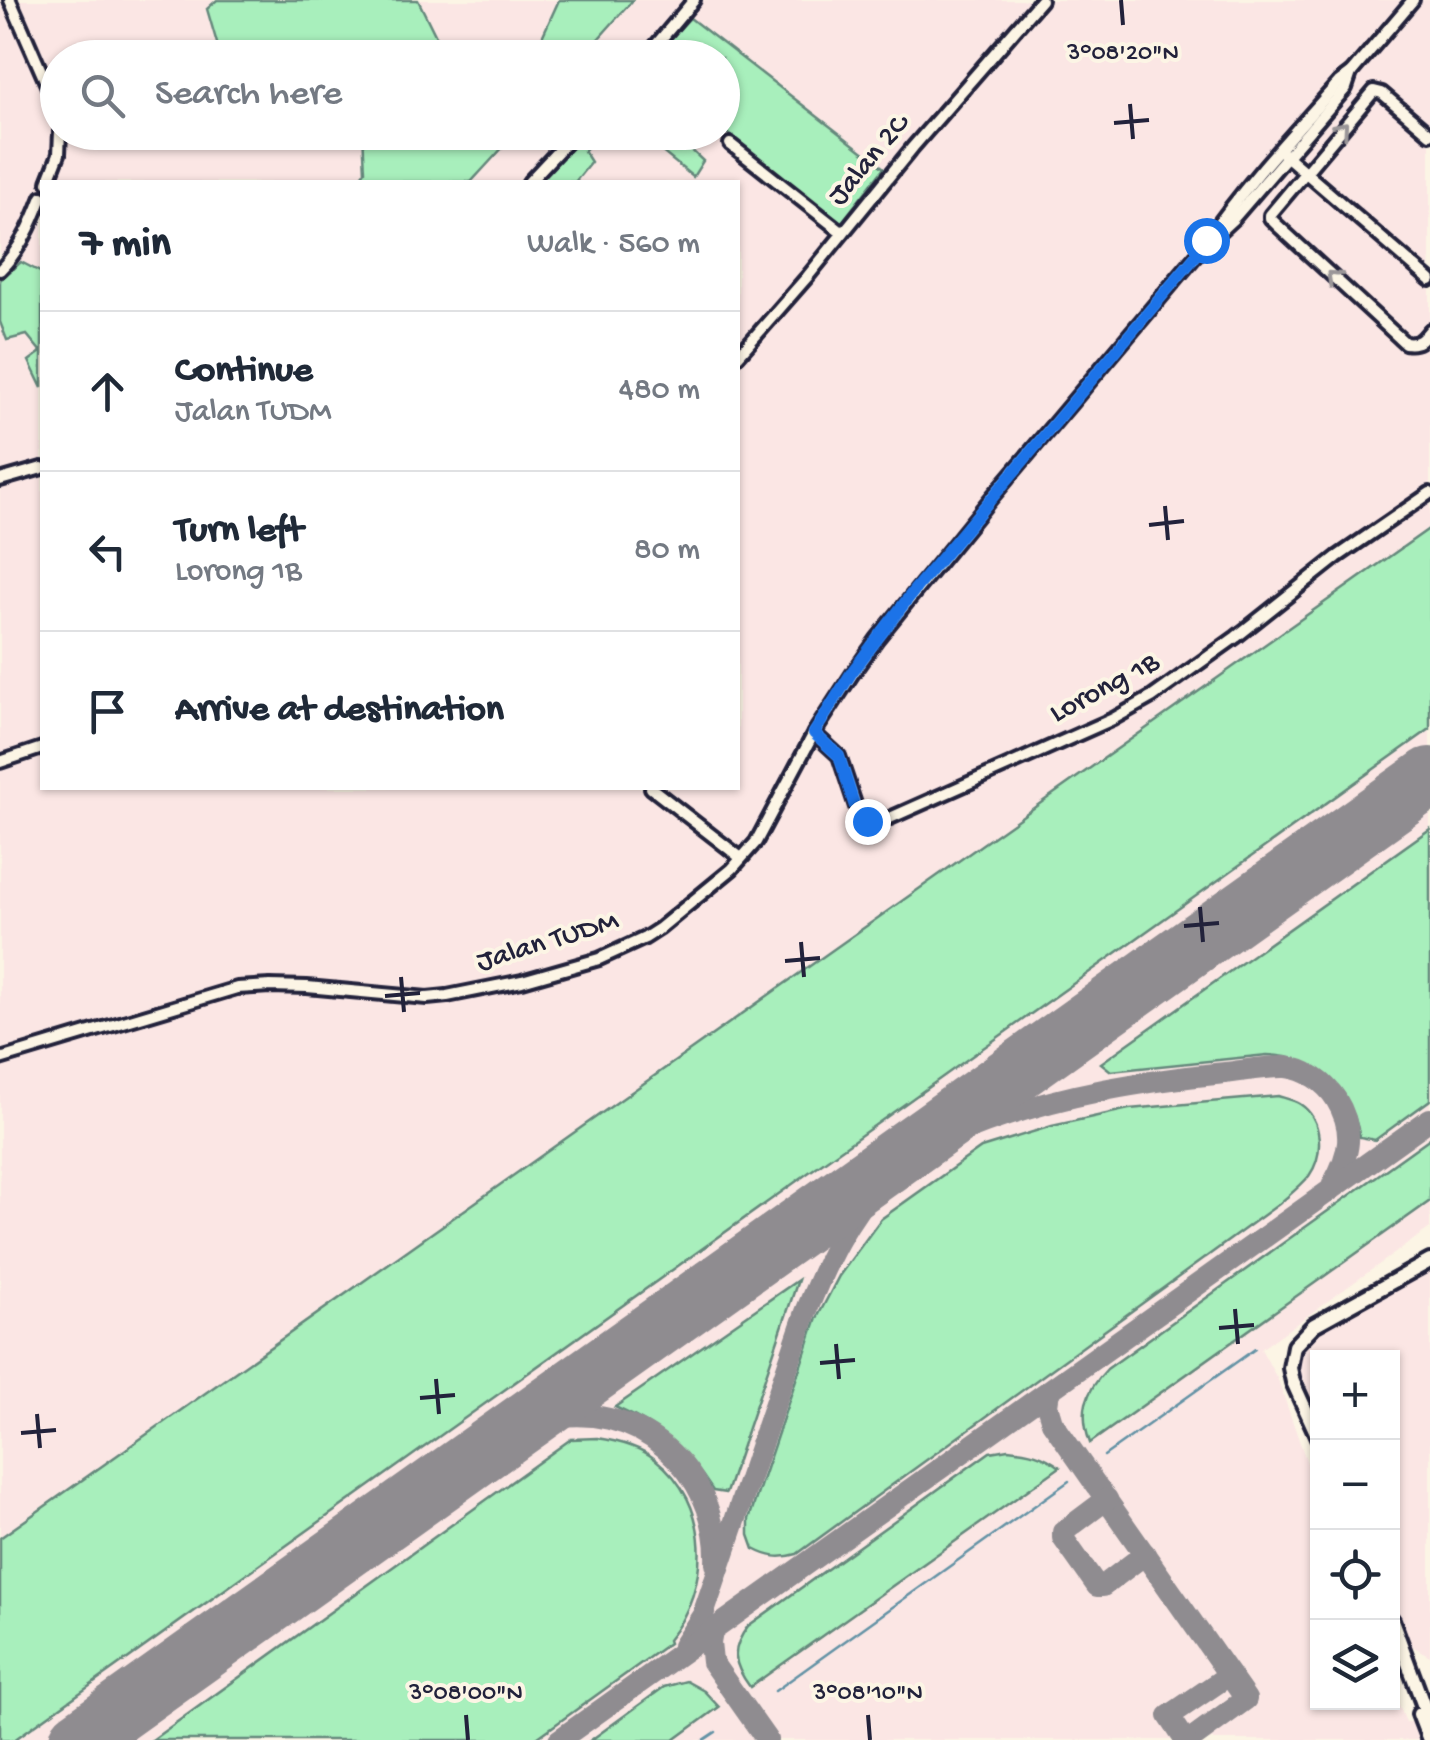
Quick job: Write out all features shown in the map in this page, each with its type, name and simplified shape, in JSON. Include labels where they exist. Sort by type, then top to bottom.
[{"type":"street","points":[[10,0],[40,69]]},
{"type":"street","points":[[660,40],[694,0]]},
{"type":"street","name":"Jalan 2C","points":[[740,354],[1041,0]]},
{"type":"street","name":"Jalan TUDM","points":[[0,1059],[237,988],[307,987],[427,998],[522,981],[600,959],[645,938],[732,869],[756,842],[814,733],[852,672],[916,588],[1205,245],[1225,213],[1284,153],[1339,82],[1413,0]]},
{"type":"street","points":[[1430,134],[1382,93],[1374,91],[1270,214],[1405,343],[1420,342],[1430,330]]},
{"type":"street","points":[[49,180],[59,150]]},
{"type":"street","points":[[531,180],[559,150]]},
{"type":"street","points":[[738,150],[842,233]]},
{"type":"street","points":[[1284,153],[1430,280]]},
{"type":"street","points":[[0,270],[32,224],[40,202]]},
{"type":"street","points":[[0,480],[40,469]]},
{"type":"street","name":"Lorong 1B","points":[[814,733],[839,756],[859,816],[867,821],[890,818],[1152,698],[1337,556],[1430,493]]},
{"type":"street","points":[[0,762],[40,749]]},
{"type":"street","points":[[654,790],[741,858]]},
{"type":"street","points":[[1310,1419],[1290,1368],[1294,1346],[1314,1325],[1430,1261]]},
{"type":"street","points":[[1400,1642],[1430,1723]]},
{"type":"street","points":[[1400,1664],[1428,1740]]},
{"type":"shaded area","points":[[0,0],[1430,0],[1430,1228],[1261,1349],[1278,1380],[1310,1471],[1310,1710],[1400,1708],[1406,1722],[1413,1722],[1419,1740],[0,1740]]},
{"type":"shaded area","points":[[1430,1261],[1430,1656],[1410,1645],[1400,1620],[1400,1350],[1310,1350],[1310,1397],[1299,1356],[1312,1336]]},
{"type":"green space","points":[[217,0],[418,0],[438,40],[216,40],[207,9]]},
{"type":"green space","points":[[559,0],[633,0],[597,40],[541,40]]},
{"type":"green space","points":[[690,18],[718,40],[669,40]]},
{"type":"green space","points":[[740,57],[884,168],[841,223],[740,143]]},
{"type":"green space","points":[[364,150],[500,150],[473,180],[358,180],[365,171]]},
{"type":"green space","points":[[567,150],[585,150],[591,162],[577,180],[538,180]]},
{"type":"green space","points":[[660,150],[691,150],[703,161],[693,177]]},
{"type":"green space","points":[[21,262],[40,272],[40,351],[27,335],[7,340],[0,322],[0,280]]},
{"type":"green space","points":[[40,353],[40,384],[29,361]]},
{"type":"green space","points":[[1430,528],[1430,729],[14,1740],[0,1740],[0,1538]]},
{"type":"green space","points":[[1430,829],[1430,1100],[1375,1140],[1360,1137],[1340,1089],[1303,1061],[1267,1055],[1111,1071],[1101,1063]]},
{"type":"green space","points":[[1278,1096],[1308,1111],[1319,1138],[1314,1167],[1291,1194],[797,1554],[775,1556],[754,1549],[749,1519],[816,1320],[839,1276],[881,1219],[981,1148],[1052,1126],[1129,1109]]},
{"type":"green space","points":[[1430,1138],[1430,1201],[1090,1443],[1086,1403],[1107,1369]]},
{"type":"green space","points":[[798,1280],[726,1493],[713,1491],[671,1441],[615,1407]]},
{"type":"green space","points":[[597,1438],[620,1443],[655,1459],[674,1477],[687,1498],[699,1546],[693,1596],[669,1643],[534,1740],[152,1740],[571,1439]]},
{"type":"green space","points":[[1008,1449],[1036,1454],[1060,1467],[750,1687],[736,1657],[738,1642],[748,1626],[990,1452]]},
{"type":"green space","points":[[686,1681],[704,1691],[719,1707],[674,1740],[591,1740],[664,1687]]},
{"type":"waterway","points":[[1104,1456],[1255,1349]]},
{"type":"waterway","points":[[775,1691],[1069,1481]]},
{"type":"waterway","points":[[704,1740],[716,1732]]},
{"type":"taxiway","points":[[855,1187],[951,1137],[1043,1104],[1133,1085],[1278,1067],[1301,1070],[1314,1077],[1332,1093],[1342,1110],[1348,1142],[1333,1184]]},
{"type":"taxiway","points":[[559,1740],[1430,1119]]},
{"type":"taxiway","points":[[683,1646],[703,1615],[814,1293],[847,1226],[883,1178]]},
{"type":"taxiway","points":[[1049,1391],[1047,1405],[1052,1422],[1246,1699],[1190,1740]]},
{"type":"taxiway","points":[[494,1444],[536,1422],[576,1415],[609,1419],[639,1430],[665,1448],[687,1471],[704,1499],[713,1530],[716,1564]]},
{"type":"taxiway","points":[[1107,1499],[1063,1532],[1063,1538],[1097,1586],[1103,1586],[1145,1554]]},
{"type":"taxiway","points":[[712,1632],[712,1662],[767,1740]]},
{"type":"taxiway","points":[[1185,1740],[1169,1716],[1229,1675]]},
{"type":"runway","points":[[79,1740],[1430,777]]},
{"type":"route","points":[[867,821],[856,810],[839,756],[814,733],[852,672],[916,588],[1206,240]]}]
